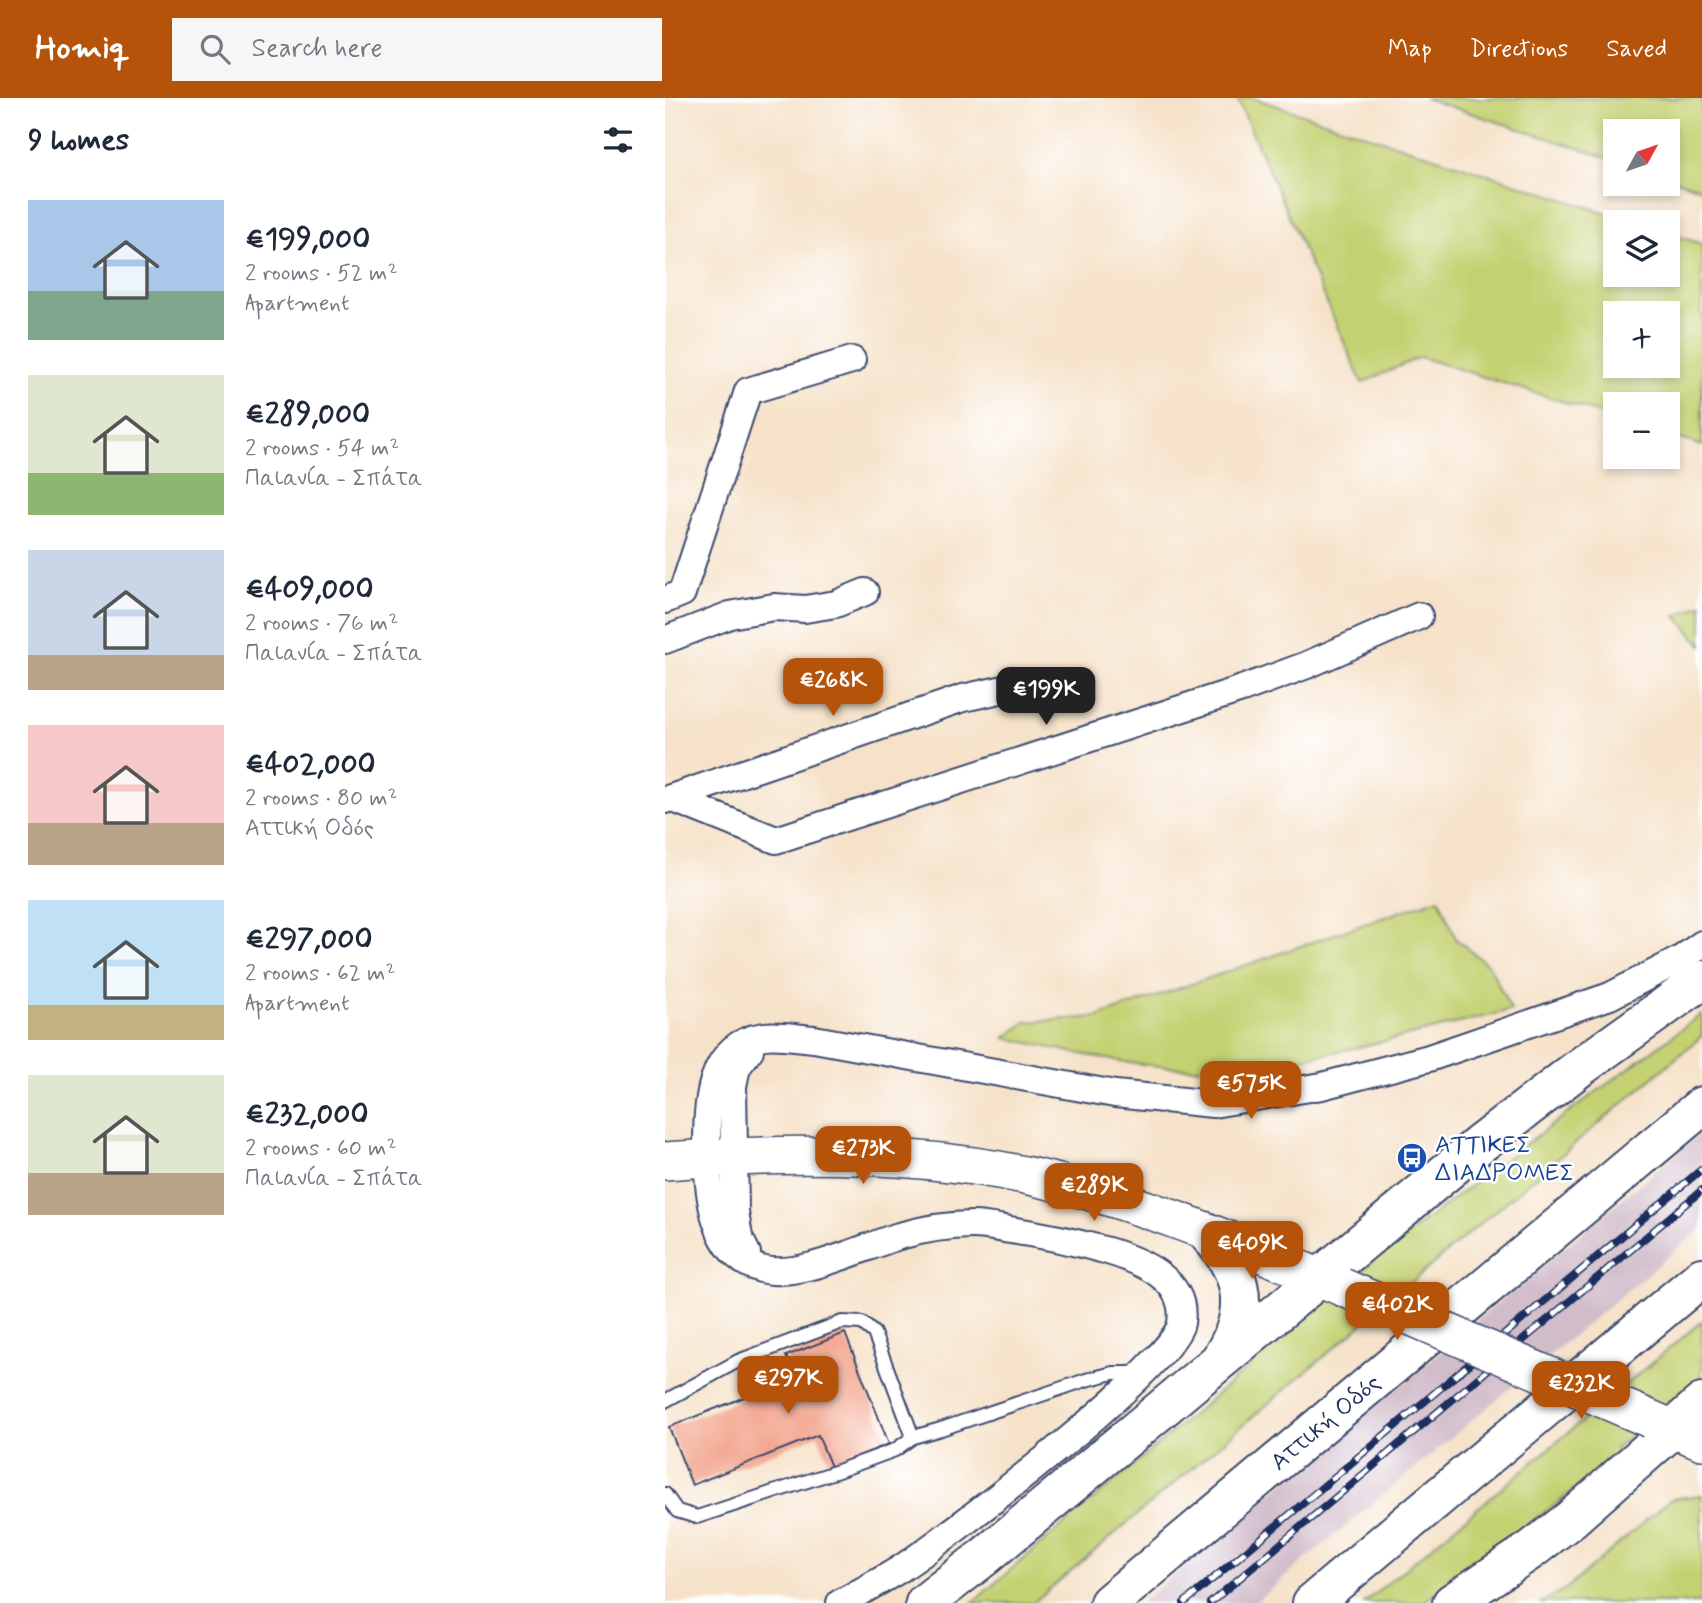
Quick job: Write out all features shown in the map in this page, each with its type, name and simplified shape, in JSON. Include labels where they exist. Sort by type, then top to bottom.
[{"type":"highway","points":[[925,1603],[1219,1362],[1331,1282],[1480,1144],[1579,1068],[1702,980]]},
{"type":"highway","name":"Αττική Οδός","points":[[1108,1603],[1702,1106]]},
{"type":"highway","points":[[1206,1232],[1223,1249],[1235,1270],[1240,1294],[1236,1330],[1219,1362]]},
{"type":"highway","points":[[1312,1603],[1702,1277]]},
{"type":"highway","points":[[1452,1603],[1531,1550],[1571,1519],[1675,1430],[1702,1403]]},
{"type":"main road","points":[[665,1161],[721,1158],[905,1158],[967,1165],[1079,1188],[1206,1232],[1331,1282],[1675,1430]]},
{"type":"street","points":[[665,600],[682,593],[748,391],[852,360]]},
{"type":"street","points":[[665,640],[730,615],[774,607],[805,609],[836,604],[865,592]]},
{"type":"street","points":[[668,799],[776,840],[1242,689],[1307,665],[1419,616]]},
{"type":"street","points":[[668,799],[963,698],[1009,688]]},
{"type":"street","points":[[840,1603],[898,1570],[965,1523],[1144,1373],[1173,1341],[1182,1320],[1181,1308],[1174,1289],[1165,1278],[1131,1258],[1063,1238],[978,1225],[944,1226],[900,1236],[824,1262],[780,1272],[762,1270],[748,1256],[739,1237],[721,1158],[737,1068],[746,1053],[764,1036],[814,1038],[1115,1094],[1213,1104],[1322,1086],[1429,1058],[1609,996],[1681,959],[1702,944]]},
{"type":"lane","points":[[665,1401],[738,1361],[842,1322],[862,1323],[874,1333],[913,1437]]},
{"type":"lane","points":[[665,1494],[677,1511],[697,1517],[871,1459],[895,1450],[913,1437],[1086,1380],[1113,1373],[1144,1373]]},
{"type":"shaded area","points":[[1702,1132],[1702,1228],[1254,1603],[1140,1603]]},
{"type":"green space","points":[[1237,98],[1253,98],[1603,212],[1603,287],[1680,287],[1680,237],[1702,244],[1702,446],[1680,439],[1680,392],[1603,392],[1603,414],[1420,357],[1362,383]]},
{"type":"green space","points":[[1424,98],[1702,98],[1702,189],[1680,181],[1680,119],[1603,119],[1603,156]]},
{"type":"green space","points":[[1702,604],[1702,645],[1676,616]]},
{"type":"green space","points":[[1439,898],[1456,939],[1490,967],[1511,1010],[1357,1048],[1239,1066],[1199,1068],[1150,1065],[1005,1038],[1026,1022],[1097,1017]]},
{"type":"green space","points":[[1702,1014],[1702,1036],[1033,1603],[972,1603],[1374,1260]]},
{"type":"green space","points":[[1702,1321],[1702,1388],[1692,1397],[1682,1392],[1615,1449],[1623,1454],[1422,1603],[1364,1603]]},
{"type":"green space","points":[[1702,1495],[1702,1603],[1541,1603],[1567,1588],[1671,1499]]},
{"type":"building","points":[[845,1333],[889,1444],[831,1467],[818,1435],[692,1485],[669,1427],[795,1377],[786,1356]]},
{"type":"railway","points":[[1184,1603],[1702,1169]]},
{"type":"railway","points":[[1210,1603],[1702,1190]]},
{"type":"place","name":"ΑΤΤΙΚΕΣ ΔΙΑΔΡΟΜΕΣ","points":[[1412,1158]]}]
